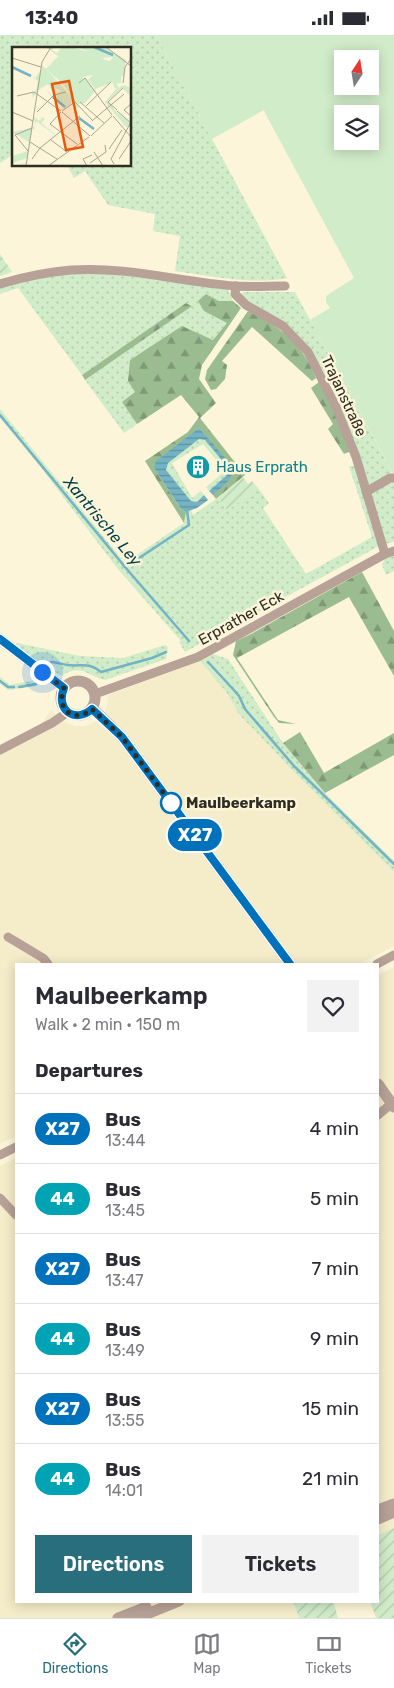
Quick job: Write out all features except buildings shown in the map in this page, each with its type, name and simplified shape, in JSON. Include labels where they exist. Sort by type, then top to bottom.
[{"type":"street","points":[[0,284],[41,274],[100,269],[141,272],[236,286],[285,286]]},
{"type":"street","name":"Trajanstraße","points":[[236,286],[235,294],[246,305],[283,326],[308,352],[336,407],[390,553]]},
{"type":"street","points":[[366,492],[390,478],[394,478]]},
{"type":"street","name":"Erprather Eck","points":[[95,694],[198,657],[390,553]]},
{"type":"street","points":[[0,639],[64,688]]},
{"type":"street","points":[[74,681],[81,681],[92,687],[95,694],[95,704],[92,709],[81,715],[74,715],[68,712],[61,701],[64,688],[68,683],[74,681]]},
{"type":"street","points":[[92,709],[122,737],[289,963]]},
{"type":"street","points":[[0,750],[52,723],[68,712]]},
{"type":"street","points":[[8,937],[43,958],[47,963]]},
{"type":"street","points":[[379,963],[394,955]]},
{"type":"street","points":[[379,1085],[393,1105],[379,1114]]},
{"type":"street","points":[[0,1155],[15,1148]]},
{"type":"street","points":[[0,1198],[15,1214]]},
{"type":"street","points":[[379,1510],[394,1504]]},
{"type":"street","points":[[379,1519],[394,1512]]},
{"type":"street","points":[[118,1618],[154,1603]]},
{"type":"street","points":[[137,1618],[174,1603]]},
{"type":"shaded area","points":[[200,661],[227,693],[239,714],[394,872],[394,946],[361,963],[15,963],[15,1136],[0,1144],[0,745],[41,724],[51,710],[64,722],[76,726],[87,726],[103,717],[108,695]]},
{"type":"shaded area","points":[[394,967],[394,1528],[379,1535],[379,974]]},
{"type":"shaded area","points":[[15,1158],[15,1603],[294,1603],[299,1618],[0,1618],[0,1166]]},
{"type":"green space","points":[[0,35],[156,35],[287,278],[259,281],[175,271],[180,236],[153,231],[155,214],[108,205],[85,171],[74,178],[68,166],[131,166],[131,47],[12,47],[12,155],[0,163]]},
{"type":"green space","points":[[156,35],[394,35],[394,475],[310,320],[330,308],[326,302],[326,296],[354,278],[264,110],[212,139]]},
{"type":"green space","points":[[0,254],[12,272],[0,276]]},
{"type":"green space","points":[[97,272],[227,288],[233,301],[219,301],[206,294],[204,311],[228,322],[213,340],[122,402],[137,424],[124,433],[85,380],[192,305],[186,303],[82,375],[18,288],[0,294],[0,288],[36,278]]},
{"type":"green space","points":[[243,292],[295,292],[392,472],[370,485],[367,484],[348,425],[333,389],[315,357],[242,298]]},
{"type":"green space","points":[[206,294],[219,301],[233,301],[241,308],[202,365],[199,379],[216,403],[200,418],[245,475],[216,499],[213,495],[226,483],[233,471],[199,428],[154,468],[181,509],[186,512],[184,523],[145,461],[188,432],[199,417],[181,395],[137,424],[122,402],[135,392],[128,381],[130,360],[182,326],[213,340],[227,323],[204,311],[198,301]]},
{"type":"green space","points":[[186,303],[192,306],[85,380],[82,375]]},
{"type":"green space","points":[[248,311],[281,330],[289,337],[304,354],[316,378],[312,381],[252,327],[222,361],[227,365],[225,379],[216,389],[211,390],[205,379],[207,370]]},
{"type":"green space","points":[[319,382],[327,395],[351,451],[344,454],[328,429],[333,424],[311,388]]},
{"type":"green space","points":[[0,409],[125,563],[184,523],[186,512],[191,510],[193,515],[218,498],[227,510],[258,488],[269,503],[263,508],[306,574],[372,537],[349,466],[355,466],[379,546],[185,652],[179,642],[181,641],[117,568],[39,465],[0,418]]},
{"type":"green space","points":[[199,439],[205,440],[229,469],[228,474],[209,491],[206,487],[225,471],[203,444],[172,463],[192,498],[201,491],[204,495],[197,502],[191,501],[166,470],[167,463]]},
{"type":"green space","points":[[243,477],[248,484],[252,481],[258,488],[227,510],[218,498]]},
{"type":"green space","points":[[394,481],[394,542],[385,544],[370,493]]},
{"type":"green space","points":[[394,556],[394,571],[386,575],[382,565],[385,558]]},
{"type":"green space","points":[[362,572],[394,631],[394,676],[349,597],[237,658],[278,720],[296,724],[279,723],[233,655],[236,641]]},
{"type":"green space","points":[[17,643],[80,656],[123,658],[165,645],[168,647],[166,659],[105,680],[79,670],[68,672],[62,676],[37,662],[14,645]]},
{"type":"green space","points":[[213,654],[228,659],[283,743],[325,793],[394,861],[394,872],[239,714],[227,693],[200,661]]},
{"type":"green space","points":[[0,677],[10,685],[35,680],[37,686],[8,690],[0,684]]},
{"type":"green space","points":[[300,732],[324,773],[394,733],[394,755],[325,793],[283,743]]},
{"type":"green space","points":[[394,1528],[394,1618],[376,1618],[371,1603],[379,1603],[379,1535]]},
{"type":"green space","points":[[294,1603],[334,1603],[338,1618],[299,1618]]},
{"type":"water","points":[[199,428],[232,466],[232,475],[213,495],[209,491],[228,474],[229,469],[205,440],[199,439],[168,463],[166,470],[191,501],[197,502],[204,495],[208,500],[197,508],[186,512],[181,509],[154,468],[156,461]]},
{"type":"waterway","name":"Xantrische Ley","points":[[0,415],[125,567],[189,641]]},
{"type":"waterway","points":[[133,562],[189,525],[187,510]]},
{"type":"waterway","points":[[51,662],[67,665],[88,665],[101,672],[152,658],[166,652]]},
{"type":"waterway","name":"Xantrische Ley","points":[[208,662],[239,696],[245,709],[294,766],[394,864]]},
{"type":"waterway","points":[[0,681],[8,687],[14,687]]},
{"type":"waterway","points":[[19,687],[36,684]]},
{"type":"bus line","name":"X27","points":[[0,639],[14,652],[64,688],[61,701],[63,707],[68,712],[74,715],[81,715],[92,709],[122,737],[289,963]]},
{"type":"place","name":"Haus Erprath","points":[[198,467]]},
{"type":"place","name":"Maulbeerkamp","points":[[171,803]]},
{"type":"route","points":[[42,672],[64,688],[61,701],[63,707],[68,712],[74,715],[81,715],[92,709],[122,737],[171,803]]}]
